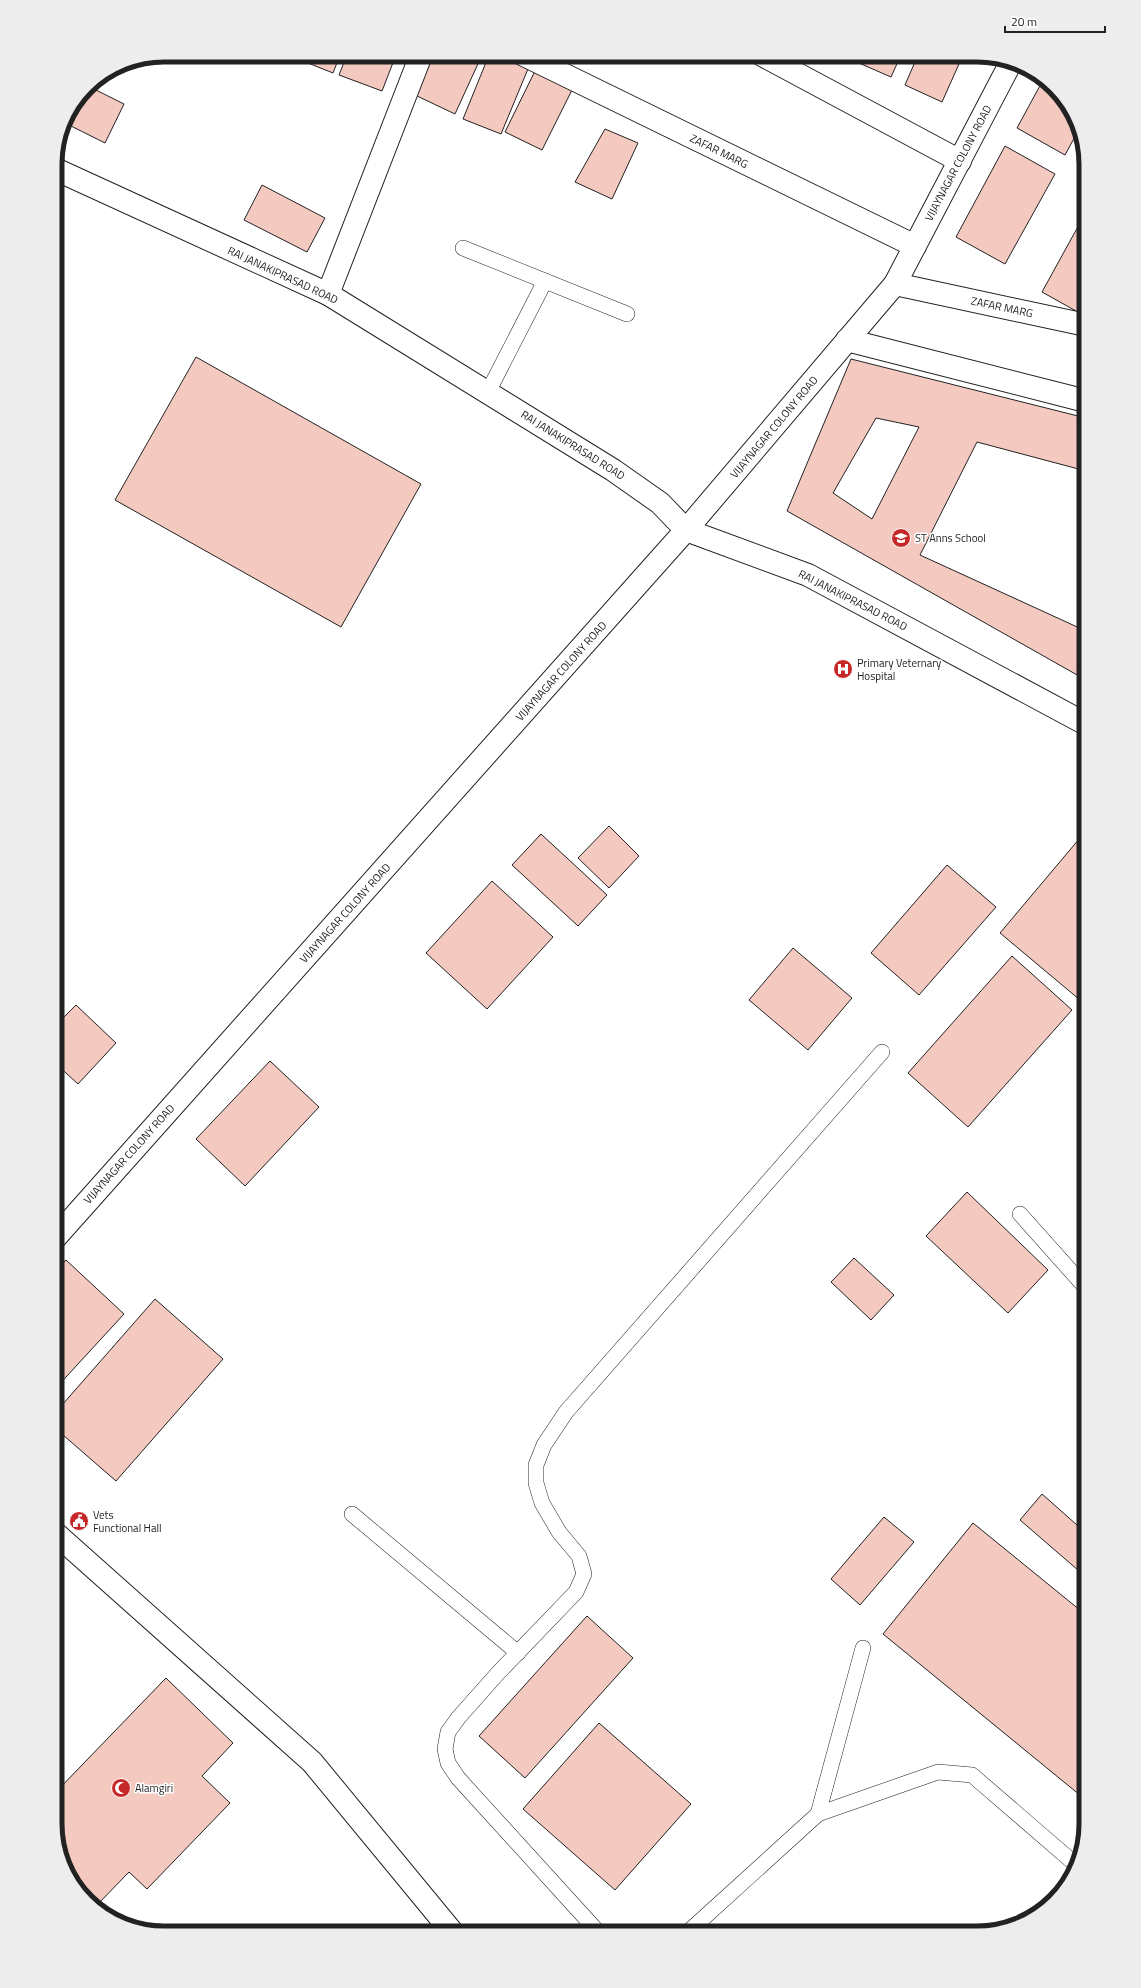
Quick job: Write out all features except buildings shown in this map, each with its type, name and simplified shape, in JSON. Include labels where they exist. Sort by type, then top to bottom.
[{"type":"street","points":[[328,294],[418,62]]},
{"type":"street","name":"ZAFAR MARG","points":[[538,62],[914,246]]},
{"type":"street","points":[[775,62],[960,160]]},
{"type":"street","name":"VIJAYNAGAR COLONY ROAD","points":[[62,1230],[686,530],[895,284],[1009,67]]},
{"type":"street","name":"RAI JANAKIPRASAD ROAD","points":[[62,171],[328,294],[614,470],[660,503],[686,530],[808,575],[1079,720]]},
{"type":"street","name":"ZAFAR MARG","points":[[895,284],[1079,323]]},
{"type":"street","points":[[847,340],[1079,398]]},
{"type":"street","points":[[62,1539],[312,1762],[447,1926]]},
{"type":"lane","points":[[463,248],[627,314]]},
{"type":"lane","points":[[488,392],[545,281]]},
{"type":"lane","points":[[593,1926],[458,1778],[448,1763],[445,1749],[448,1732],[459,1717],[576,1592],[584,1574],[579,1556],[559,1532],[542,1503],[536,1484],[536,1465],[544,1445],[566,1412],[882,1052]]},
{"type":"lane","points":[[1020,1214],[1079,1280]]},
{"type":"lane","points":[[352,1514],[518,1653]]},
{"type":"lane","points":[[818,1814],[863,1648]]},
{"type":"lane","points":[[695,1926],[818,1814],[938,1772],[972,1775],[1072,1861]]},
{"type":"place","name":"ST Anns School","points":[[901,538]]},
{"type":"place","name":"Primary Veternary Hospital","points":[[843,669]]},
{"type":"place","name":"Vets Functional Hall","points":[[79,1521]]},
{"type":"place","name":"Alamgiri","points":[[121,1788]]}]
